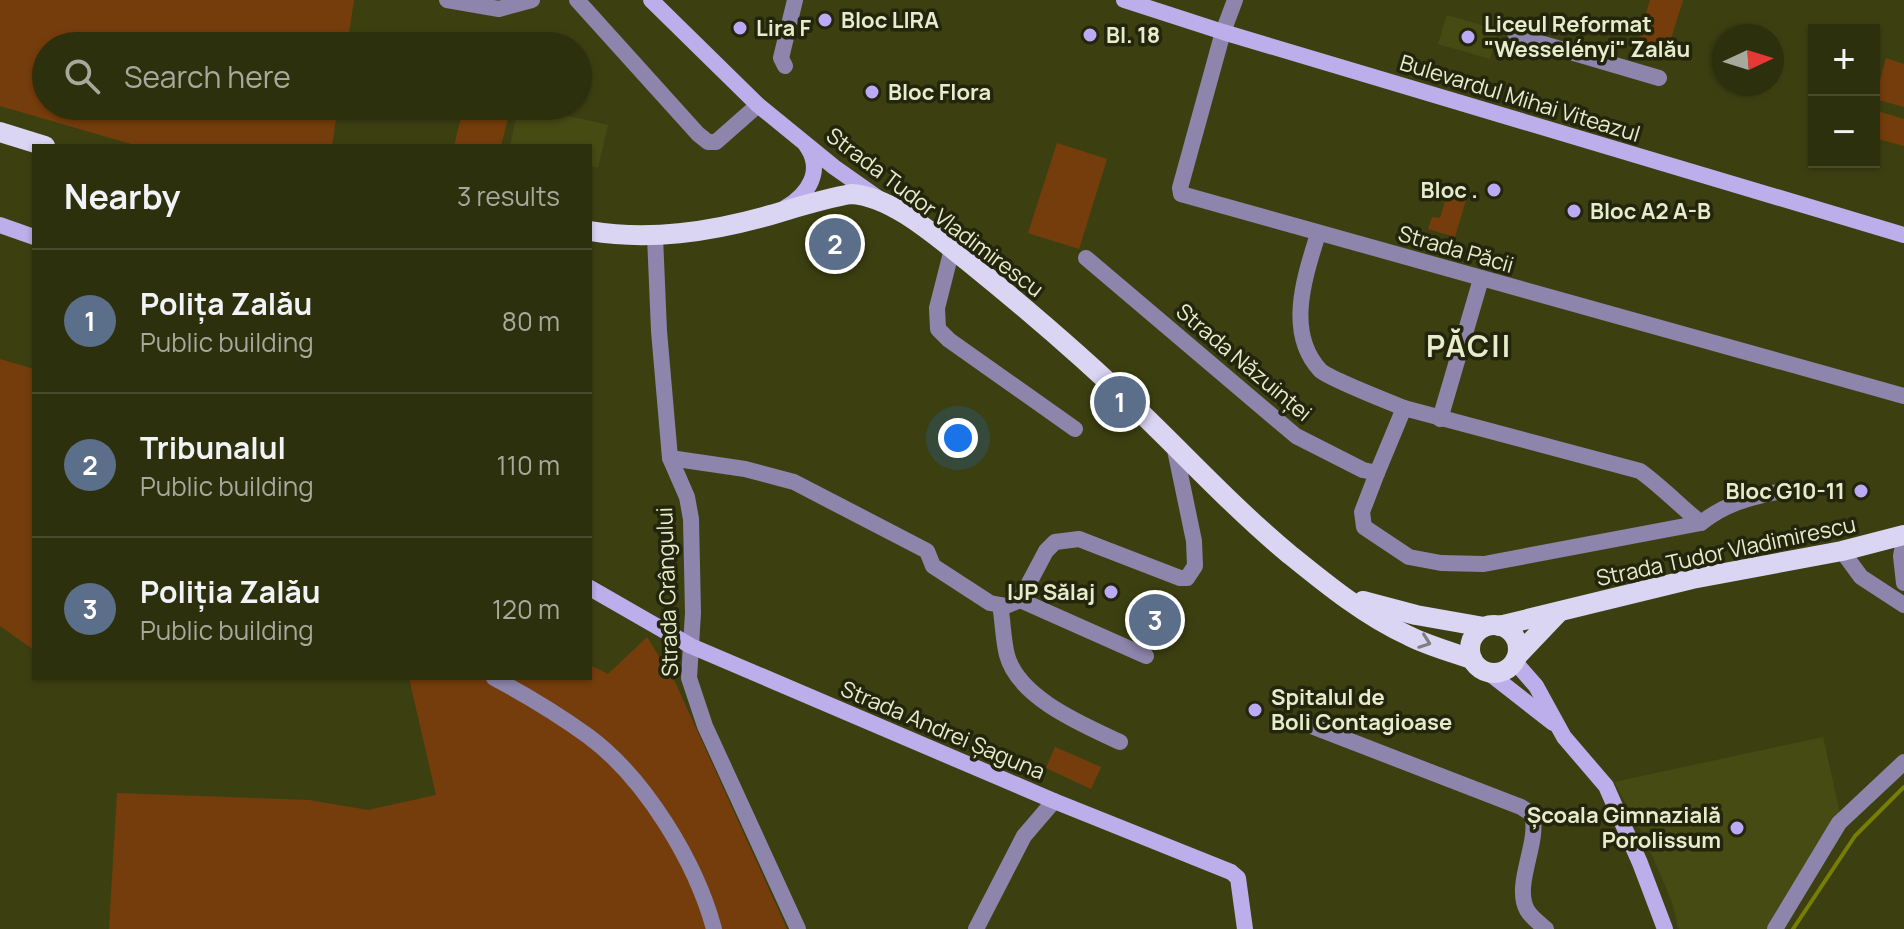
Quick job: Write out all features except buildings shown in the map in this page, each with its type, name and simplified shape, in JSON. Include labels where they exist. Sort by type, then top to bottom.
[{"type":"main road","name":"Strada Tudor Vladimirescu","points":[[651,0],[758,105],[834,167],[952,249],[1089,365],[1258,527],[1335,589],[1372,616],[1409,637],[1472,659]]},
{"type":"main road","name":"Bulevardul Mihai Viteazul","points":[[1124,0],[1904,235]]},
{"type":"main road","points":[[0,132],[39,144]]},
{"type":"main road","points":[[769,215],[794,202],[812,182],[814,164],[805,144]]},
{"type":"main road","points":[[592,231],[655,236],[706,230],[769,215],[835,194],[842,186],[841,175],[834,167]]},
{"type":"main road","points":[[816,201],[859,194],[886,203]]},
{"type":"main road","points":[[0,225],[32,236]]},
{"type":"main road","name":"Strada Tudor Vladimirescu","points":[[1335,589],[1400,612],[1492,626],[1558,613],[1692,579],[1904,538]]},
{"type":"main road","name":"Strada Andrei Șaguna","points":[[592,589],[691,646],[1054,801],[1231,872],[1238,878],[1245,929]]},
{"type":"main road","points":[[1489,673],[1504,672],[1558,613]]},
{"type":"main road","points":[[1555,724],[1482,670],[1472,659],[1470,644],[1473,637],[1492,626],[1512,633],[1518,647],[1516,658],[1540,692],[1555,724],[1606,786],[1665,929]]},
{"type":"street","points":[[447,0],[499,9],[532,0]]},
{"type":"street","points":[[577,0],[708,142],[716,142],[758,105]]},
{"type":"street","points":[[785,66],[781,58],[795,0]]},
{"type":"street","name":"Strada Păcii","points":[[1233,5],[1180,188],[1181,194],[1904,396]]},
{"type":"street","points":[[1515,33],[1659,78]]},
{"type":"street","points":[[1318,234],[1303,283],[1300,321],[1306,346],[1321,371],[1404,408],[1640,471],[1701,523]]},
{"type":"street","name":"Strada Crângului","points":[[655,236],[659,331],[670,458],[687,497],[691,519],[693,613],[689,678],[705,726],[798,929]]},
{"type":"street","points":[[952,249],[937,308],[938,329],[1075,429]]},
{"type":"street","name":"Strada Năzuinței","points":[[1086,258],[1296,436],[1363,470],[1377,473]]},
{"type":"street","points":[[1440,419],[1481,279]]},
{"type":"street","points":[[1404,408],[1362,512],[1364,527],[1409,557],[1441,563],[1484,564],[1701,523],[1719,509],[1741,499],[1777,492]]},
{"type":"street","points":[[670,458],[745,469],[794,482],[927,551],[933,566],[990,603],[1006,606],[1020,600],[1046,551],[1055,542],[1079,539],[1187,578],[1195,566],[1194,541],[1174,445]]},
{"type":"street","points":[[1904,538],[1901,570],[1904,583]]},
{"type":"street","points":[[1842,551],[1861,577],[1904,605]]},
{"type":"street","points":[[1020,600],[1146,656]]},
{"type":"street","points":[[1000,605],[1007,657],[1021,681],[1065,715],[1120,742]]},
{"type":"street","points":[[497,680],[590,737],[630,776],[674,837],[707,902],[714,929]]},
{"type":"street","points":[[1314,727],[1521,807],[1532,814],[1535,826],[1523,891],[1527,910],[1546,929]]},
{"type":"street","points":[[1775,929],[1839,823],[1904,762]]},
{"type":"street","points":[[976,929],[1024,836],[1054,801]]},
{"type":"shaded area","points":[[0,0],[354,0],[349,32],[32,32],[32,115],[0,106]]},
{"type":"shaded area","points":[[1650,0],[1683,0],[1664,61],[1634,54]]},
{"type":"shaded area","name":"Liceul Reformat \"Wesselényi\" Zalău","points":[[1447,15],[1498,30],[1490,59],[1438,44]]},
{"type":"shaded area","points":[[1886,58],[1904,64],[1904,107],[1880,100],[1880,80]]},
{"type":"shaded area","points":[[1880,112],[1904,119],[1904,146],[1880,140]]},
{"type":"shaded area","points":[[48,120],[336,120],[332,144],[131,144]]},
{"type":"shaded area","points":[[460,120],[508,120],[502,144],[454,144]]},
{"type":"shaded area","points":[[516,120],[586,120],[608,125],[598,168],[592,166],[592,144],[510,144]]},
{"type":"shaded area","points":[[1057,143],[1107,159],[1079,249],[1028,233]]},
{"type":"shaded area","points":[[1448,191],[1467,197],[1455,237],[1428,229],[1432,217],[1440,218]]},
{"type":"shaded area","points":[[0,359],[32,368],[32,649],[0,626]]},
{"type":"shaded area","points":[[647,637],[676,684],[787,929],[109,929],[117,793],[309,800],[368,810],[436,795],[409,680],[592,680],[592,666],[608,674]]},
{"type":"shaded area","name":"Școala Gimnazială Porolissum","points":[[1823,737],[1841,818],[1779,929],[1679,929],[1672,902],[1645,839],[1614,782]]},
{"type":"shaded area","points":[[1055,747],[1101,767],[1091,789],[1046,768]]},
{"type":"waterway","points":[[1793,929],[1855,836],[1904,787]]},
{"type":"place","name":"Bloc LIRA","points":[[825,20]]},
{"type":"place","name":"Lira F","points":[[740,28]]},
{"type":"place","name":"Bl. 18","points":[[1090,35]]},
{"type":"place","name":"Liceul Reformat \"Wesselényi\" Zalău","points":[[1468,37]]},
{"type":"place","name":"Bloc Flora","points":[[872,92]]},
{"type":"place","name":"Bloc .","points":[[1494,190]]},
{"type":"place","name":"Bloc A2 A-B","points":[[1574,211]]},
{"type":"place","name":"Tribunalul","points":[[835,244]]},
{"type":"place","name":"Polița Zalău","points":[[1120,402]]},
{"type":"place","name":"Bloc G10-11","points":[[1861,491]]},
{"type":"place","name":"IJP Sălaj","points":[[1111,592]]},
{"type":"place","name":"Poliția Zalău","points":[[1155,620]]},
{"type":"place","name":"Spitalul de Boli Contagioase","points":[[1255,710]]},
{"type":"place","name":"Școala Gimnazială Porolissum","points":[[1737,828]]},
{"type":"district","name":"PĂCII","points":[[1469,347]]}]
